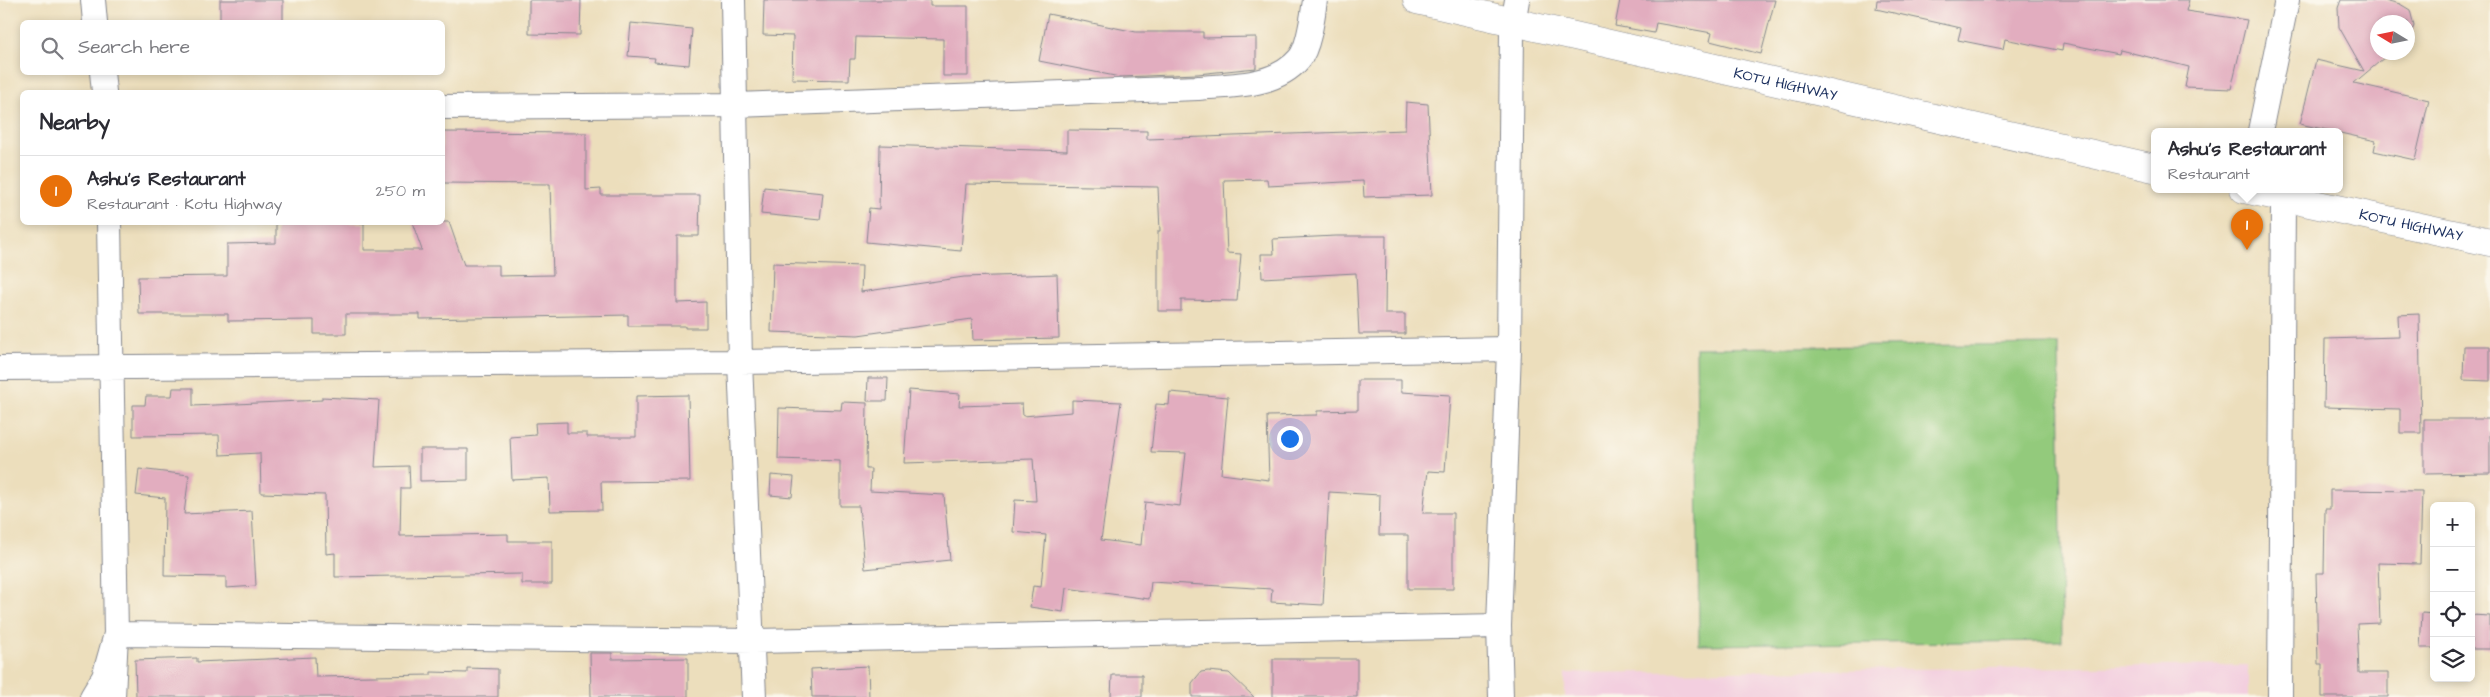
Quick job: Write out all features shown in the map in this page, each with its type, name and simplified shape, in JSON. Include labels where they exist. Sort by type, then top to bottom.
[{"type":"street","points":[[92,0],[95,20]]},
{"type":"street","points":[[734,0],[740,362],[754,697]]},
{"type":"street","points":[[445,107],[737,105],[1198,88],[1245,84],[1272,78],[1300,59],[1309,31],[1315,0]]},
{"type":"street","name":"KOTU HIGHWAY","points":[[1417,0],[1515,11],[2151,167]]},
{"type":"street","points":[[2261,128],[2287,0]]},
{"type":"street","points":[[1501,697],[1498,626],[1509,349],[1515,11]]},
{"type":"street","points":[[102,75],[104,90]]},
{"type":"street","name":"KOTU HIGHWAY","points":[[2263,193],[2490,242]]},
{"type":"street","points":[[2280,697],[2283,198]]},
{"type":"street","points":[[109,225],[113,367],[116,634],[113,697]]},
{"type":"street","points":[[0,368],[740,362],[1509,349]]},
{"type":"street","points":[[116,634],[753,641],[1498,626]]},
{"type":"street","points":[[92,697],[104,677],[116,634]]},
{"type":"shaded area","points":[[2248,665],[2248,697],[1565,697],[1565,673]]},
{"type":"green space","points":[[2059,344],[2062,641],[1699,645],[1696,348]]},
{"type":"building","points":[[220,0],[283,0],[283,20],[220,20]]},
{"type":"building","points":[[529,0],[581,0],[580,35],[529,34]]},
{"type":"building","points":[[764,0],[930,0],[930,6],[968,6],[968,76],[943,76],[943,39],[856,37],[855,59],[850,59],[849,80],[792,79],[793,36],[763,35]]},
{"type":"building","points":[[1620,0],[1775,0],[1761,54],[1710,41],[1712,33],[1656,23],[1654,33],[1615,26]]},
{"type":"building","points":[[1877,0],[2189,0],[2186,11],[2247,20],[2231,89],[2185,87],[2189,67],[2120,50],[2119,54],[2063,43],[2062,51],[2005,39],[2003,49],[1958,40],[1961,28],[1876,9]]},
{"type":"building","points":[[2341,0],[2385,0],[2400,4],[2410,10],[2411,15],[2370,15],[2370,60],[2381,60],[2354,83],[2429,100],[2415,160],[2374,151],[2376,141],[2343,134],[2343,128],[2318,128],[2300,124],[2316,60],[2364,71],[2339,27],[2338,8]]},
{"type":"building","points":[[1048,14],[1136,32],[1203,32],[1203,38],[1256,37],[1256,68],[1197,74],[1120,77],[1039,61]]},
{"type":"building","points":[[631,23],[692,29],[689,65],[654,62],[655,58],[628,56]]},
{"type":"building","points":[[1406,102],[1428,104],[1432,195],[1364,197],[1363,181],[1268,186],[1267,179],[1224,180],[1227,253],[1241,254],[1237,301],[1181,300],[1181,311],[1158,311],[1158,231],[1160,231],[1158,187],[966,184],[961,251],[866,242],[869,208],[879,209],[880,145],[1067,151],[1067,130],[1147,131],[1147,139],[1405,130]]},
{"type":"building","points":[[445,132],[586,133],[586,190],[601,189],[601,195],[700,195],[699,236],[677,236],[677,303],[706,302],[706,328],[628,326],[628,315],[420,319],[420,314],[346,314],[346,334],[314,334],[314,320],[228,321],[228,314],[139,314],[138,277],[227,276],[227,244],[276,243],[276,225],[364,225],[364,250],[422,250],[413,225],[445,225],[445,222],[449,222],[464,265],[499,265],[499,276],[553,275],[550,184],[445,183]]},
{"type":"building","points":[[764,187],[823,193],[820,220],[761,214]]},
{"type":"building","points":[[1386,236],[1385,314],[1405,314],[1405,334],[1359,334],[1356,273],[1262,278],[1261,254],[1274,254],[1273,239]]},
{"type":"building","points":[[773,263],[862,266],[861,292],[964,277],[1057,274],[1059,338],[973,340],[972,319],[858,335],[771,332]]},
{"type":"building","points":[[2419,314],[2421,433],[2400,433],[2400,409],[2324,407],[2325,339],[2399,337],[2398,315]]},
{"type":"building","points":[[2464,346],[2490,346],[2490,381],[2463,380]]},
{"type":"building","points":[[868,378],[888,378],[887,401],[867,401]]},
{"type":"building","points":[[1358,380],[1401,380],[1401,392],[1450,395],[1445,472],[1428,471],[1423,513],[1453,513],[1453,589],[1408,589],[1408,535],[1379,535],[1380,495],[1329,492],[1323,605],[1271,602],[1272,589],[1151,582],[1149,599],[1066,588],[1063,612],[1030,607],[1033,586],[1041,587],[1046,535],[1013,532],[1015,500],[1036,501],[1033,459],[904,463],[909,390],[960,394],[959,406],[1022,404],[1023,416],[1072,412],[1072,400],[1121,402],[1101,540],[1141,545],[1145,502],[1180,506],[1186,453],[1151,452],[1156,404],[1169,405],[1170,392],[1228,397],[1221,474],[1269,480],[1267,416],[1317,415],[1317,411],[1358,410]]},
{"type":"building","points":[[173,388],[193,388],[193,406],[322,400],[322,397],[379,400],[375,467],[409,466],[410,488],[401,488],[400,536],[508,534],[508,541],[552,541],[552,584],[522,584],[522,574],[335,577],[335,553],[326,554],[325,495],[261,493],[260,453],[220,455],[219,435],[133,436],[133,405],[145,405],[146,396],[172,396]]},
{"type":"building","points":[[688,395],[690,481],[601,482],[602,510],[550,511],[549,478],[512,480],[510,437],[536,435],[535,423],[567,422],[567,433],[587,433],[587,437],[636,437],[636,396]]},
{"type":"building","points":[[842,402],[867,403],[866,469],[871,469],[870,491],[944,495],[950,560],[865,569],[859,506],[840,506],[840,461],[778,459],[779,408],[841,410]]},
{"type":"building","points":[[2424,419],[2490,419],[2490,473],[2424,474]]},
{"type":"building","points":[[420,449],[468,449],[468,480],[420,481]]},
{"type":"building","points":[[139,469],[189,475],[184,514],[252,511],[256,586],[226,588],[226,577],[164,576],[165,498],[136,495]]},
{"type":"building","points":[[771,475],[794,477],[792,497],[770,495]]},
{"type":"building","points":[[2330,490],[2422,491],[2420,564],[2378,563],[2380,623],[2357,624],[2359,673],[2388,673],[2388,697],[2322,697],[2322,664],[2318,664],[2316,573],[2324,573],[2325,509],[2330,509]]},
{"type":"building","points":[[2422,613],[2430,614],[2430,648],[2420,648]]},
{"type":"building","points":[[2475,615],[2490,616],[2490,649],[2475,649]]},
{"type":"building","points":[[590,653],[612,653],[612,659],[688,658],[688,697],[591,697]]},
{"type":"building","points":[[315,657],[316,677],[431,675],[431,672],[467,673],[467,668],[498,669],[498,697],[136,697],[135,660],[197,658],[197,662]]},
{"type":"building","points":[[1273,659],[1357,659],[1357,697],[1273,697]]},
{"type":"building","points":[[868,666],[869,697],[812,697],[811,669]]},
{"type":"building","points":[[1201,672],[1229,673],[1254,697],[1192,697],[1192,683]]},
{"type":"building","points":[[1112,675],[1142,675],[1142,697],[1111,697]]},
{"type":"place","name":"Ashu's Restaurant","points":[[2247,250]]}]
